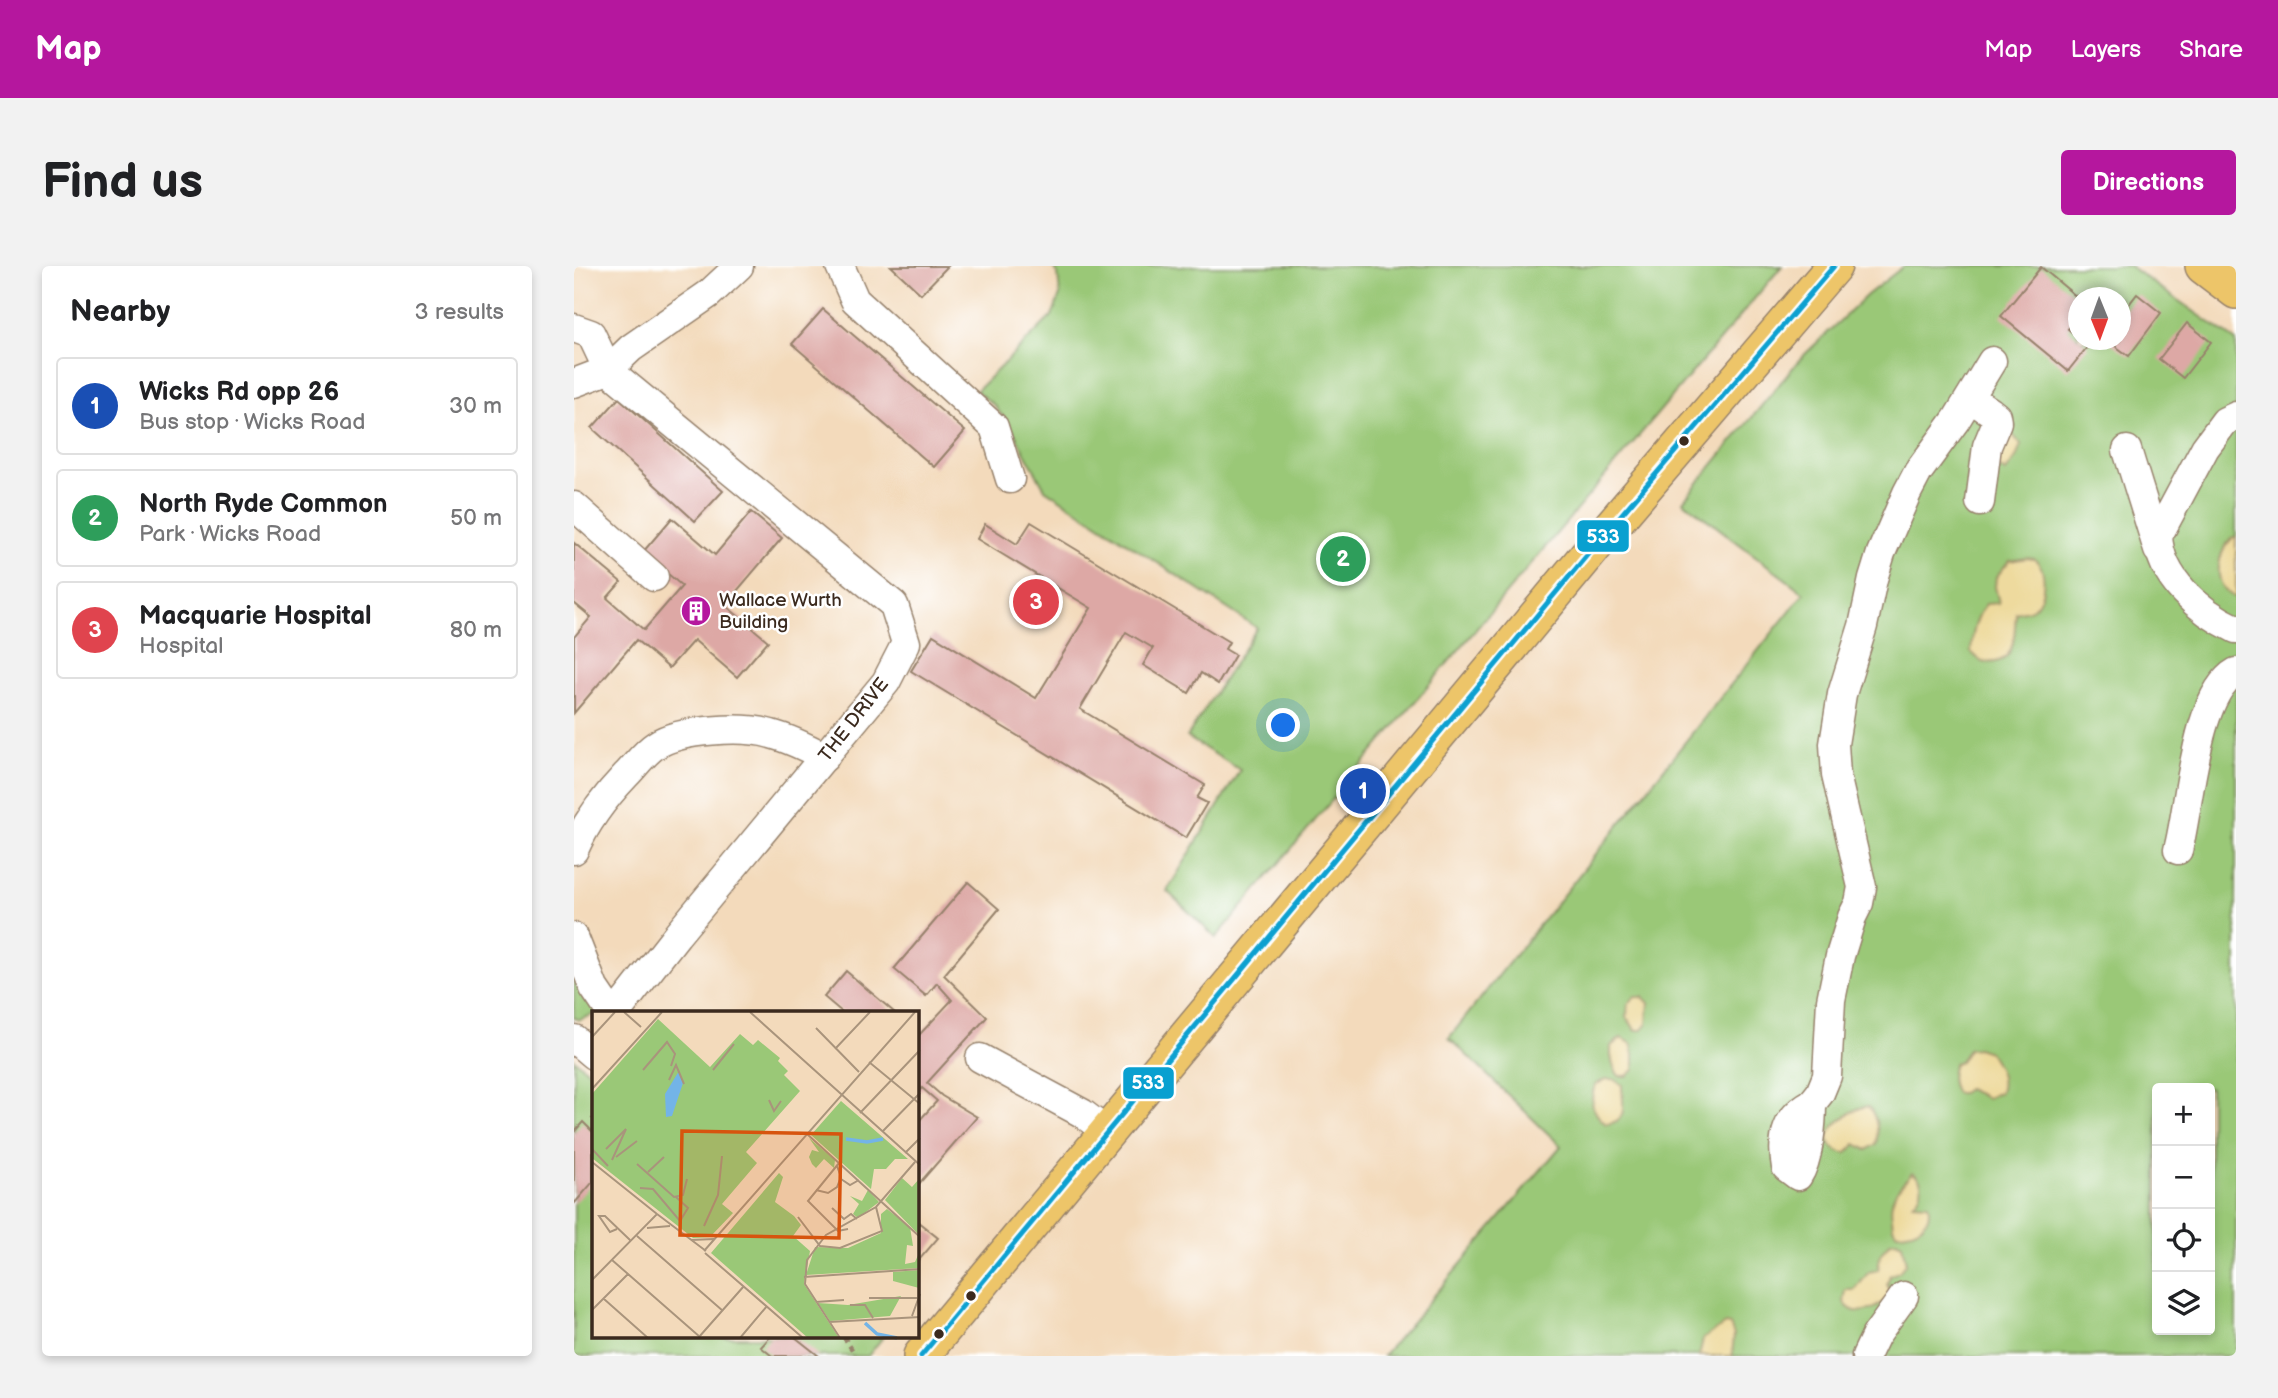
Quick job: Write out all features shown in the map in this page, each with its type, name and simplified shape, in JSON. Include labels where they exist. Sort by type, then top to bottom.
[{"type":"main road","points":[[922,1346],[1107,1132],[1603,536],[1834,266]]},
{"type":"main road","points":[[2203,266],[2236,291]]},
{"type":"lane","points":[[574,383],[608,370],[631,348],[709,294],[739,266]]},
{"type":"lane","points":[[840,266],[855,300],[994,427],[1010,479]]},
{"type":"lane","points":[[574,328],[591,334],[608,370]]},
{"type":"lane","points":[[1812,1103],[1821,1093],[1827,1076],[1830,1000],[1840,956],[1862,887],[1836,775],[1834,744],[1842,694],[1863,626],[1881,553],[1901,505],[1918,472],[1970,398],[1992,361]]},
{"type":"lane","name":"THE DRIVE","points":[[608,370],[894,605],[906,643],[886,682],[616,1011]]},
{"type":"lane","points":[[1970,398],[1996,416],[1997,422],[1987,446],[1980,502]]},
{"type":"lane","points":[[2158,551],[2158,537],[2195,464],[2225,421],[2236,416]]},
{"type":"lane","points":[[2127,450],[2158,551],[2179,587],[2193,601],[2236,629]]},
{"type":"lane","points":[[574,506],[654,577]]},
{"type":"lane","points":[[2178,850],[2207,711],[2218,689],[2236,672]]},
{"type":"lane","points":[[574,850],[579,837],[609,793],[656,744],[693,732],[742,729],[770,733],[825,757]]},
{"type":"lane","points":[[574,937],[594,988],[612,1011]]},
{"type":"lane","points":[[979,1058],[1082,1113],[1107,1132]]},
{"type":"lane","points":[[1866,1356],[1876,1335],[1905,1296]]},
{"type":"path","points":[[845,1338],[853,1351]]},
{"type":"green space","points":[[1052,266],[1782,266],[1216,938],[1167,891],[1240,770],[1187,737],[1257,628],[1045,489],[1013,431],[994,405],[976,391],[1052,316],[1060,295],[1058,274]]},
{"type":"green space","points":[[1904,266],[2129,266],[2236,341],[2236,1356],[1383,1356],[1561,1146],[1449,1038],[1804,593],[1683,501],[1800,359],[1867,295]]},
{"type":"green space","points":[[574,964],[596,1011],[579,1020],[574,1018]]},
{"type":"green space","points":[[574,1059],[592,1074],[592,1338],[882,1338],[868,1356],[574,1356]]},
{"type":"sand","points":[[2003,435],[2013,435],[2021,445],[2006,472],[1996,467]]},
{"type":"sand","points":[[2233,537],[2236,537],[2236,598],[2223,586],[2219,569],[2223,552]]},
{"type":"sand","points":[[2034,559],[2042,569],[2044,583],[2041,597],[2033,608],[2016,613],[2014,640],[2008,655],[2002,660],[1982,662],[1971,652],[1979,615],[1986,604],[1999,603],[1995,587],[1996,577],[2009,561]]},
{"type":"sand","points":[[1635,997],[1643,997],[1649,1003],[1647,1024],[1642,1030],[1635,1030],[1627,1017],[1628,1004]]},
{"type":"sand","points":[[1621,1038],[1631,1043],[1634,1054],[1634,1070],[1627,1076],[1619,1076],[1611,1058],[1611,1046]]},
{"type":"sand","points":[[1977,1048],[1989,1052],[2001,1076],[2000,1092],[1987,1098],[1967,1089],[1956,1093],[1952,1082],[1954,1064],[1960,1062],[1968,1049]]},
{"type":"sand","points":[[1606,1079],[1613,1079],[1622,1085],[1623,1110],[1619,1119],[1606,1124],[1595,1111],[1592,1097],[1595,1085]]},
{"type":"sand","points":[[1863,1107],[1869,1107],[1876,1120],[1876,1144],[1867,1150],[1856,1144],[1847,1153],[1837,1151],[1827,1138],[1829,1133],[1842,1119]]},
{"type":"sand","points":[[1912,1173],[1922,1188],[1913,1203],[1928,1204],[1928,1217],[1922,1226],[1897,1233],[1894,1230],[1891,1204],[1898,1188]]},
{"type":"sand","points":[[1890,1242],[1902,1244],[1906,1263],[1899,1272],[1890,1275],[1887,1284],[1891,1293],[1868,1310],[1855,1311],[1849,1308],[1844,1302],[1846,1290],[1855,1290],[1869,1272],[1878,1270],[1880,1255]]},
{"type":"sand","points":[[1725,1324],[1730,1325],[1734,1335],[1732,1356],[1699,1356],[1703,1339]]},
{"type":"building","points":[[891,266],[948,266],[921,294]]},
{"type":"building","points":[[2041,267],[2068,290],[2068,350],[2085,350],[2068,371],[2001,316]]},
{"type":"building","points":[[2137,294],[2161,313],[2129,356],[2121,350],[2131,350],[2131,302]]},
{"type":"building","points":[[823,309],[965,431],[934,467],[792,344]]},
{"type":"building","points":[[2187,323],[2211,342],[2183,378],[2159,359]]},
{"type":"building","points":[[619,398],[723,491],[695,521],[592,428]]},
{"type":"building","name":"Wallace Wurth Building","points":[[751,512],[782,538],[725,605],[768,641],[737,677],[694,640],[669,668],[636,640],[574,713],[574,637],[591,617],[574,603],[574,543],[621,582],[607,598],[644,630],[682,586],[643,552],[672,518],[715,555]]},
{"type":"building","points":[[1031,522],[1229,642],[1225,649],[1235,655],[1218,684],[1201,673],[1189,693],[1143,665],[1153,648],[1126,632],[1080,709],[1205,785],[1197,798],[1207,803],[1186,838],[911,671],[933,635],[1036,698],[1091,608],[977,539],[985,524],[1017,544]]},
{"type":"building","points":[[968,882],[999,909],[944,975],[987,1017],[927,1083],[942,1096],[977,1117],[919,1184],[919,1121],[937,1101],[922,1088],[919,1092],[919,1033],[952,1000],[937,983],[926,996],[894,969]]},
{"type":"building","points":[[846,971],[893,1011],[841,1011],[824,997]]},
{"type":"building","points":[[583,1122],[592,1131],[592,1183],[574,1204],[574,1132]]},
{"type":"building","points":[[919,1223],[938,1238],[919,1260]]},
{"type":"building","points":[[769,1338],[796,1338],[819,1356],[772,1356],[761,1347]]},
{"type":"transit line","name":"533","points":[[921,1356],[1603,536],[1834,266]]},
{"type":"place","name":"North Ryde Common","points":[[1343,559]]},
{"type":"place","name":"Macquarie Hospital","points":[[1036,602]]},
{"type":"place","name":"Wallace Wurth Building","points":[[696,611]]},
{"type":"place","name":"Wicks Rd opp 26","points":[[1363,791]]}]
